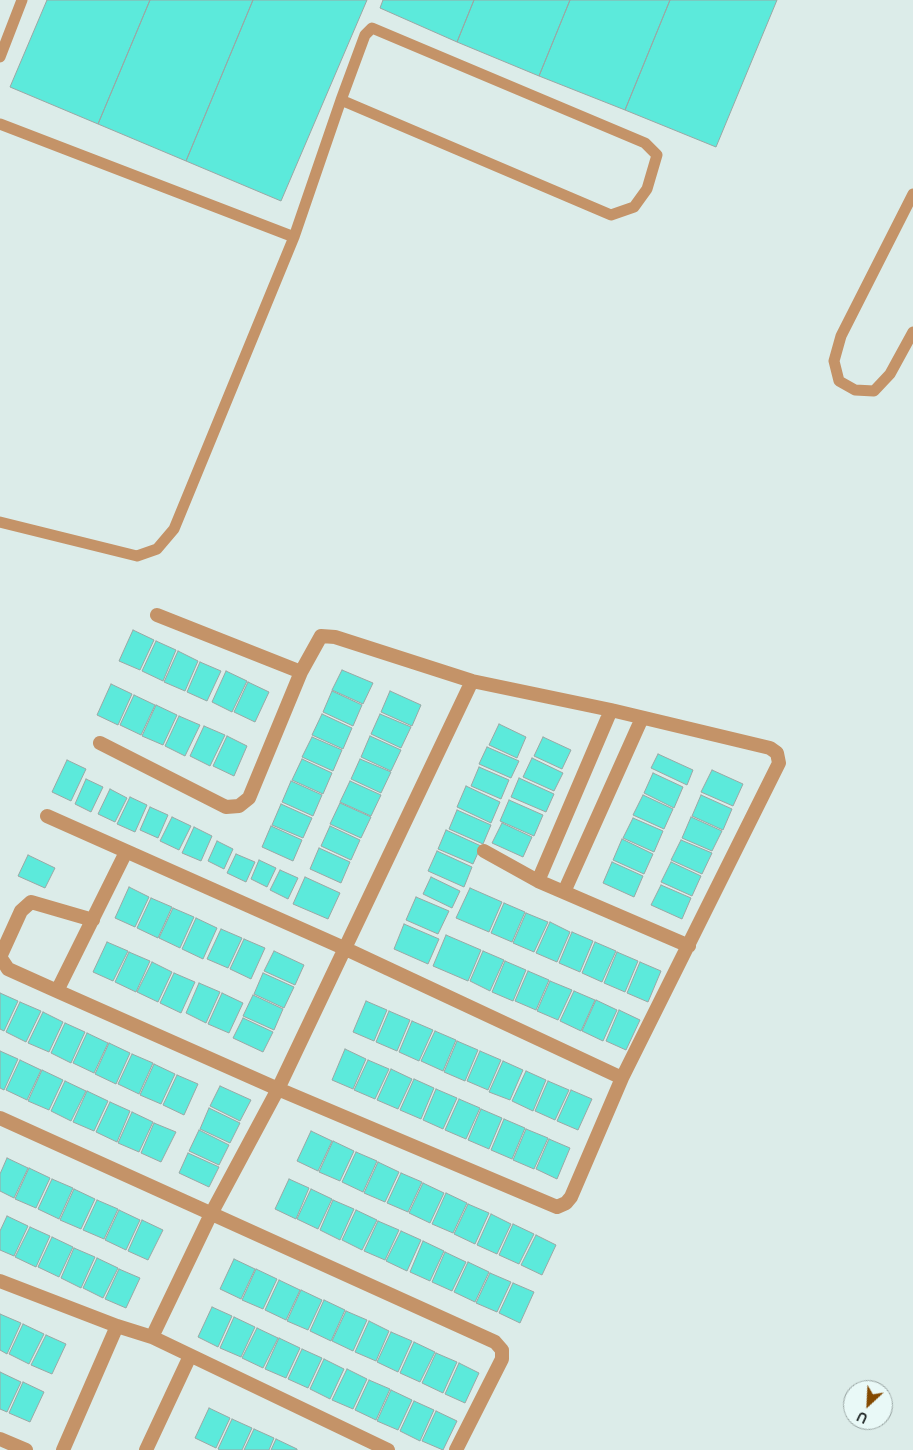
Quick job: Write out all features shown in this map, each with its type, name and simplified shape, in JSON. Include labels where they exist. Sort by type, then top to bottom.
[{"type":"street","points":[[157,615],[300,672]]},
{"type":"street","points":[[93,920],[31,902],[21,911],[0,958],[8,969],[57,991],[278,1089],[557,1206],[566,1203],[571,1196],[622,1078],[779,764],[777,753],[770,748],[611,710],[472,681],[334,637],[321,636],[300,672],[249,798],[239,806],[226,807],[100,743]]},
{"type":"street","points":[[152,1337],[211,1214],[278,1089],[472,681]]},
{"type":"street","points":[[538,881],[611,710]]},
{"type":"street","points":[[564,892],[642,718]]},
{"type":"street","points":[[47,816],[346,949],[622,1078]]},
{"type":"street","points":[[484,851],[538,881],[688,946]]},
{"type":"street","points":[[57,991],[126,852]]},
{"type":"street","points":[[0,1118],[495,1342],[502,1350],[502,1359],[456,1450]]},
{"type":"street","points":[[0,1281],[117,1326],[152,1337],[388,1450]]},
{"type":"street","points":[[63,1450],[117,1326]]},
{"type":"street","points":[[146,1450],[190,1356]]},
{"type":"street","points":[[0,1439],[26,1450]]},
{"type":"lane","points":[[0,57],[22,0]]},
{"type":"lane","points":[[0,522],[137,556],[157,549],[174,529],[294,237],[341,100],[365,35],[372,28],[645,142],[657,155],[647,188],[634,207],[611,215],[341,100]]},
{"type":"lane","points":[[0,124],[294,237]]},
{"type":"lane","points":[[913,194],[841,336],[834,361],[839,381],[855,390],[874,391],[890,374],[913,332]]},
{"type":"building","points":[[47,0],[150,0],[98,124],[10,87]]},
{"type":"building","points":[[150,0],[253,0],[186,161],[98,124]]},
{"type":"building","points":[[253,0],[367,0],[281,201],[186,161]]},
{"type":"building","points":[[383,0],[474,0],[457,42],[380,8]]},
{"type":"building","points":[[474,0],[570,0],[539,76],[457,42]]},
{"type":"building","points":[[570,0],[670,0],[625,110],[539,76]]},
{"type":"building","points":[[670,0],[777,0],[716,147],[625,110]]},
{"type":"building","points":[[133,630],[154,640],[140,670],[119,661]]},
{"type":"building","points":[[156,641],[176,650],[163,681],[142,671]]},
{"type":"building","points":[[178,651],[198,661],[185,691],[164,682]]},
{"type":"building","points":[[200,662],[221,671],[207,701],[187,692]]},
{"type":"building","points":[[342,670],[373,683],[363,704],[332,690]]},
{"type":"building","points":[[226,671],[247,681],[232,712],[212,702]]},
{"type":"building","points":[[248,682],[269,692],[255,722],[234,712]]},
{"type":"building","points":[[111,684],[132,694],[118,725],[97,715]]},
{"type":"building","points":[[332,691],[362,705],[353,726],[323,712]]},
{"type":"building","points":[[390,691],[421,705],[412,726],[381,712]]},
{"type":"building","points":[[134,695],[155,705],[141,735],[120,725]]},
{"type":"building","points":[[156,705],[177,715],[163,745],[142,736]]},
{"type":"building","points":[[322,714],[352,728],[343,749],[312,735]]},
{"type":"building","points":[[380,714],[411,727],[401,748],[371,734]]},
{"type":"building","points":[[179,716],[200,725],[185,756],[165,746]]},
{"type":"building","points":[[499,724],[526,737],[517,758],[489,745]]},
{"type":"building","points":[[204,726],[225,735],[210,766],[190,756]]},
{"type":"building","points":[[227,736],[247,746],[234,776],[213,766]]},
{"type":"building","points":[[370,736],[401,750],[391,771],[361,757]]},
{"type":"building","points":[[312,737],[342,750],[333,771],[302,757]]},
{"type":"building","points":[[543,737],[571,750],[562,769],[534,756]]},
{"type":"building","points":[[487,747],[519,761],[511,778],[479,764]]},
{"type":"building","points":[[658,754],[693,770],[687,785],[651,768]]},
{"type":"building","points":[[532,758],[563,773],[554,791],[523,777]]},
{"type":"building","points":[[302,759],[332,773],[323,794],[292,780]]},
{"type":"building","points":[[360,759],[391,772],[381,793],[351,779]]},
{"type":"building","points":[[67,760],[86,769],[71,801],[52,792]]},
{"type":"building","points":[[479,767],[509,780],[501,799],[471,786]]},
{"type":"building","points":[[712,770],[743,784],[733,806],[701,792]]},
{"type":"building","points":[[653,773],[683,787],[674,808],[644,793]]},
{"type":"building","points":[[519,778],[554,794],[546,812],[511,797]]},
{"type":"building","points":[[86,779],[103,787],[91,812],[75,804]]},
{"type":"building","points":[[291,781],[322,795],[313,816],[282,802]]},
{"type":"building","points":[[350,781],[381,795],[371,816],[340,802]]},
{"type":"building","points":[[466,786],[500,802],[491,823],[457,807]]},
{"type":"building","points":[[110,789],[127,798],[115,822],[98,814]]},
{"type":"building","points":[[643,795],[673,809],[664,829],[633,815]]},
{"type":"building","points":[[701,795],[732,809],[723,830],[692,816]]},
{"type":"building","points":[[130,797],[147,805],[135,832],[117,824]]},
{"type":"building","points":[[509,800],[543,815],[534,836],[500,821]]},
{"type":"building","points":[[340,803],[371,817],[361,838],[330,824]]},
{"type":"building","points":[[281,804],[312,818],[303,838],[272,825]]},
{"type":"building","points":[[150,807],[168,815],[158,838],[140,830]]},
{"type":"building","points":[[457,810],[491,825],[483,844],[449,829]]},
{"type":"building","points":[[172,817],[191,826],[179,850],[160,841]]},
{"type":"building","points":[[691,817],[722,831],[712,851],[682,838]]},
{"type":"building","points":[[633,818],[663,831],[654,852],[623,838]]},
{"type":"building","points":[[502,823],[532,837],[523,857],[492,843]]},
{"type":"building","points":[[271,826],[302,840],[293,861],[262,847]]},
{"type":"building","points":[[330,826],[360,840],[351,860],[321,846]]},
{"type":"building","points":[[194,827],[212,836],[201,861],[182,853]]},
{"type":"building","points":[[446,830],[481,846],[473,864],[438,849]]},
{"type":"building","points":[[622,839],[653,854],[644,874],[613,860]]},
{"type":"building","points":[[681,840],[712,853],[702,874],[671,860]]},
{"type":"building","points":[[217,841],[233,849],[224,869],[208,861]]},
{"type":"building","points":[[319,848],[350,862],[341,883],[310,869]]},
{"type":"building","points":[[437,851],[472,867],[464,887],[428,871]]},
{"type":"building","points":[[236,854],[255,862],[246,882],[227,873]]},
{"type":"building","points":[[28,855],[55,868],[45,888],[18,876]]},
{"type":"building","points":[[259,860],[276,868],[267,887],[251,879]]},
{"type":"building","points":[[612,862],[643,876],[634,897],[603,883]]},
{"type":"building","points":[[671,862],[701,876],[692,896],[661,882]]},
{"type":"building","points":[[280,870],[298,878],[288,899],[270,890]]},
{"type":"building","points":[[305,877],[340,893],[328,919],[293,904]]},
{"type":"building","points":[[431,877],[460,891],[452,908],[423,894]]},
{"type":"building","points":[[661,885],[691,898],[682,919],[651,905]]},
{"type":"building","points":[[129,887],[149,897],[135,927],[115,918]]},
{"type":"building","points":[[470,888],[502,902],[489,932],[456,918]]},
{"type":"building","points":[[416,897],[449,911],[438,934],[406,920]]},
{"type":"building","points":[[151,898],[172,907],[158,938],[137,928]]},
{"type":"building","points":[[504,903],[525,912],[512,942],[491,933]]},
{"type":"building","points":[[173,908],[194,917],[180,948],[159,938]]},
{"type":"building","points":[[526,913],[548,922],[534,952],[513,943]]},
{"type":"building","points":[[196,918],[217,928],[203,959],[182,949]]},
{"type":"building","points":[[550,922],[570,932],[557,962],[536,953]]},
{"type":"building","points":[[404,924],[439,939],[428,964],[394,949]]},
{"type":"building","points":[[221,929],[242,938],[228,968],[207,959]]},
{"type":"building","points":[[572,932],[593,941],[580,972],[559,963]]},
{"type":"building","points":[[446,935],[481,950],[468,981],[433,966]]},
{"type":"building","points":[[244,939],[265,948],[251,979],[230,969]]},
{"type":"building","points":[[107,942],[128,951],[113,981],[93,972]]},
{"type":"building","points":[[595,942],[616,951],[602,982],[582,973]]},
{"type":"building","points":[[274,951],[304,965],[295,985],[264,971]]},
{"type":"building","points":[[483,951],[504,960],[490,991],[470,981]]},
{"type":"building","points":[[129,952],[150,961],[136,992],[115,982]]},
{"type":"building","points":[[617,952],[638,961],[625,992],[604,983]]},
{"type":"building","points":[[505,961],[526,970],[513,1001],[492,992]]},
{"type":"building","points":[[152,962],[172,972],[158,1002],[137,992]]},
{"type":"building","points":[[640,962],[661,971],[648,1002],[627,993]]},
{"type":"building","points":[[528,971],[549,980],[536,1010],[515,1001]]},
{"type":"building","points":[[174,973],[195,982],[181,1013],[160,1003]]},
{"type":"building","points":[[263,973],[294,987],[284,1008],[254,994]]},
{"type":"building","points":[[550,981],[572,990],[558,1020],[537,1011]]},
{"type":"building","points":[[199,983],[220,992],[206,1023],[186,1013]]},
{"type":"building","points":[[574,991],[595,1000],[581,1031],[560,1021]]},
{"type":"building","points":[[0,993],[18,1001],[4,1031],[0,1029]]},
{"type":"building","points":[[222,993],[243,1003],[229,1033],[208,1024]]},
{"type":"building","points":[[253,995],[283,1009],[274,1030],[243,1016]]},
{"type":"building","points":[[596,1000],[617,1010],[603,1041],[582,1031]]},
{"type":"building","points":[[366,1001],[387,1010],[374,1041],[353,1032]]},
{"type":"building","points":[[20,1002],[41,1011],[26,1042],[6,1032]]},
{"type":"building","points":[[619,1010],[640,1020],[626,1050],[606,1041]]},
{"type":"building","points":[[389,1011],[410,1020],[397,1051],[376,1042]]},
{"type":"building","points":[[43,1012],[63,1022],[49,1052],[28,1043]]},
{"type":"building","points":[[243,1018],[273,1032],[263,1052],[233,1038]]},
{"type":"building","points":[[412,1021],[433,1030],[419,1061],[399,1052]]},
{"type":"building","points":[[65,1023],[85,1032],[71,1063],[51,1053]]},
{"type":"building","points":[[435,1031],[456,1040],[443,1071],[421,1061]]},
{"type":"building","points":[[87,1033],[108,1043],[94,1073],[73,1063]]},
{"type":"building","points":[[457,1041],[478,1050],[465,1081],[444,1072]]},
{"type":"building","points":[[109,1043],[130,1053],[116,1084],[95,1074]]},
{"type":"building","points":[[345,1049],[366,1059],[353,1089],[332,1080]]},
{"type":"building","points":[[0,1051],[18,1059],[4,1090],[0,1088]]},
{"type":"building","points":[[480,1051],[501,1060],[488,1090],[467,1081]]},
{"type":"building","points":[[132,1054],[153,1063],[139,1094],[118,1084]]},
{"type":"building","points":[[20,1060],[41,1070],[27,1100],[6,1090]]},
{"type":"building","points":[[368,1060],[389,1069],[375,1099],[354,1090]]},
{"type":"building","points":[[503,1061],[523,1070],[510,1100],[489,1092]]},
{"type":"building","points":[[154,1064],[175,1074],[161,1104],[140,1095]]},
{"type":"building","points":[[391,1069],[412,1079],[398,1109],[377,1100]]},
{"type":"building","points":[[42,1070],[63,1080],[49,1110],[28,1101]]},
{"type":"building","points":[[526,1071],[546,1080],[533,1111],[512,1101]]},
{"type":"building","points":[[177,1075],[198,1084],[184,1115],[163,1105]]},
{"type":"building","points":[[414,1079],[434,1088],[421,1119],[400,1110]]},
{"type":"building","points":[[65,1081],[86,1091],[71,1121],[51,1111]]},
{"type":"building","points":[[548,1081],[569,1090],[555,1120],[535,1111]]},
{"type":"building","points":[[220,1086],[251,1100],[240,1121],[210,1106]]},
{"type":"building","points":[[436,1089],[457,1098],[443,1129],[423,1120]]},
{"type":"building","points":[[571,1090],[592,1099],[578,1130],[557,1121]]},
{"type":"building","points":[[87,1091],[108,1101],[94,1131],[73,1122]]},
{"type":"building","points":[[459,1099],[480,1108],[466,1139],[445,1130]]},
{"type":"building","points":[[110,1102],[130,1111],[117,1142],[96,1132]]},
{"type":"building","points":[[209,1108],[240,1123],[230,1143],[200,1129]]},
{"type":"building","points":[[481,1109],[502,1118],[489,1149],[468,1140]]},
{"type":"building","points":[[132,1112],[153,1122],[139,1152],[118,1143]]},
{"type":"building","points":[[504,1119],[525,1128],[512,1159],[491,1150]]},
{"type":"building","points":[[154,1123],[176,1132],[161,1162],[141,1153]]},
{"type":"building","points":[[526,1129],[548,1138],[534,1169],[513,1160]]},
{"type":"building","points":[[199,1130],[229,1145],[219,1165],[189,1151]]},
{"type":"building","points":[[311,1131],[332,1141],[318,1171],[297,1161]]},
{"type":"building","points":[[549,1139],[570,1148],[557,1179],[536,1169]]},
{"type":"building","points":[[333,1141],[354,1151],[340,1181],[319,1172]]},
{"type":"building","points":[[356,1152],[377,1161],[363,1192],[342,1182]]},
{"type":"building","points":[[188,1153],[219,1167],[209,1187],[179,1173]]},
{"type":"building","points":[[7,1158],[28,1168],[14,1198],[0,1191],[0,1174]]},
{"type":"building","points":[[378,1162],[399,1172],[385,1202],[364,1193]]},
{"type":"building","points":[[29,1168],[50,1178],[36,1208],[15,1199]]},
{"type":"building","points":[[401,1173],[422,1182],[408,1212],[387,1203]]},
{"type":"building","points":[[52,1179],[73,1188],[59,1219],[38,1209]]},
{"type":"building","points":[[289,1179],[309,1188],[296,1219],[275,1209]]},
{"type":"building","points":[[423,1183],[444,1193],[430,1223],[409,1213]]},
{"type":"building","points":[[74,1189],[95,1199],[81,1229],[60,1220]]},
{"type":"building","points":[[311,1189],[332,1199],[318,1229],[297,1219]]},
{"type":"building","points":[[446,1193],[467,1203],[453,1233],[432,1224]]},
{"type":"building","points":[[97,1200],[118,1209],[104,1239],[83,1230]]},
{"type":"building","points":[[333,1200],[354,1209],[340,1240],[320,1230]]},
{"type":"building","points":[[468,1204],[489,1213],[475,1244],[454,1234]]},
{"type":"building","points":[[119,1210],[140,1220],[126,1250],[105,1240]]},
{"type":"building","points":[[356,1210],[377,1220],[362,1250],[342,1240]]},
{"type":"building","points":[[491,1214],[511,1224],[497,1254],[477,1245]]},
{"type":"building","points":[[7,1216],[28,1226],[14,1256],[0,1250],[0,1231]]},
{"type":"building","points":[[142,1220],[163,1230],[148,1260],[128,1251]]},
{"type":"building","points":[[378,1221],[399,1230],[385,1260],[364,1251]]},
{"type":"building","points":[[513,1224],[534,1234],[519,1264],[499,1255]]},
{"type":"building","points":[[30,1227],[50,1236],[36,1267],[15,1257]]},
{"type":"building","points":[[401,1231],[421,1240],[407,1271],[386,1261]]},
{"type":"building","points":[[536,1235],[556,1245],[542,1275],[521,1265]]},
{"type":"building","points":[[52,1237],[73,1247],[59,1277],[38,1267]]},
{"type":"building","points":[[423,1241],[444,1251],[430,1281],[410,1272]]},
{"type":"building","points":[[74,1248],[95,1257],[81,1288],[61,1278]]},
{"type":"building","points":[[445,1252],[466,1262],[452,1291],[432,1282]]},
{"type":"building","points":[[97,1258],[118,1268],[103,1298],[83,1288]]},
{"type":"building","points":[[234,1259],[255,1269],[241,1299],[220,1289]]},
{"type":"building","points":[[468,1262],[489,1272],[475,1302],[454,1292]]},
{"type":"building","points":[[119,1269],[140,1278],[126,1308],[105,1299]]},
{"type":"building","points":[[256,1269],[277,1279],[263,1309],[242,1300]]},
{"type":"building","points":[[490,1273],[511,1282],[497,1312],[476,1303]]},
{"type":"building","points":[[279,1280],[300,1290],[286,1320],[265,1310]]},
{"type":"building","points":[[513,1283],[534,1292],[520,1323],[499,1313]]},
{"type":"building","points":[[301,1290],[322,1300],[308,1330],[287,1321]]},
{"type":"building","points":[[324,1300],[345,1310],[331,1341],[310,1331]]},
{"type":"building","points":[[212,1307],[232,1316],[218,1347],[198,1337]]},
{"type":"building","points":[[346,1311],[367,1320],[353,1351],[332,1341]]},
{"type":"building","points":[[0,1314],[21,1323],[7,1354],[0,1350]]},
{"type":"building","points":[[234,1317],[255,1327],[241,1357],[220,1348]]},
{"type":"building","points":[[369,1321],[389,1331],[376,1361],[355,1352]]},
{"type":"building","points":[[23,1324],[44,1334],[29,1364],[9,1354]]},
{"type":"building","points":[[257,1328],[278,1338],[263,1368],[242,1358]]},
{"type":"building","points":[[391,1332],[412,1341],[398,1372],[377,1362]]},
{"type":"building","points":[[46,1335],[66,1344],[52,1374],[31,1365]]},
{"type":"building","points":[[279,1338],[300,1348],[286,1378],[265,1369]]},
{"type":"building","points":[[414,1342],[435,1352],[420,1382],[400,1373]]},
{"type":"building","points":[[302,1349],[322,1358],[308,1388],[288,1379]]},
{"type":"building","points":[[436,1353],[457,1362],[443,1393],[422,1383]]},
{"type":"building","points":[[324,1359],[344,1369],[330,1399],[310,1389]]},
{"type":"building","points":[[459,1363],[479,1373],[465,1403],[445,1394]]},
{"type":"building","points":[[347,1369],[367,1379],[353,1409],[332,1400]]},
{"type":"building","points":[[0,1372],[21,1382],[7,1412],[0,1409]]},
{"type":"building","points":[[369,1380],[390,1389],[376,1420],[355,1410]]},
{"type":"building","points":[[23,1382],[44,1392],[30,1422],[9,1413]]},
{"type":"building","points":[[391,1390],[412,1400],[398,1430],[377,1421]]},
{"type":"building","points":[[414,1401],[434,1410],[420,1441],[400,1431]]},
{"type":"building","points":[[209,1408],[230,1418],[216,1448],[195,1438]]},
{"type":"building","points":[[436,1411],[457,1421],[443,1450],[422,1441]]},
{"type":"building","points":[[232,1419],[252,1428],[242,1450],[220,1450],[218,1449]]},
{"type":"building","points":[[254,1429],[274,1438],[269,1450],[244,1450]]},
{"type":"building","points":[[276,1439],[297,1449],[297,1450],[271,1450]]}]
